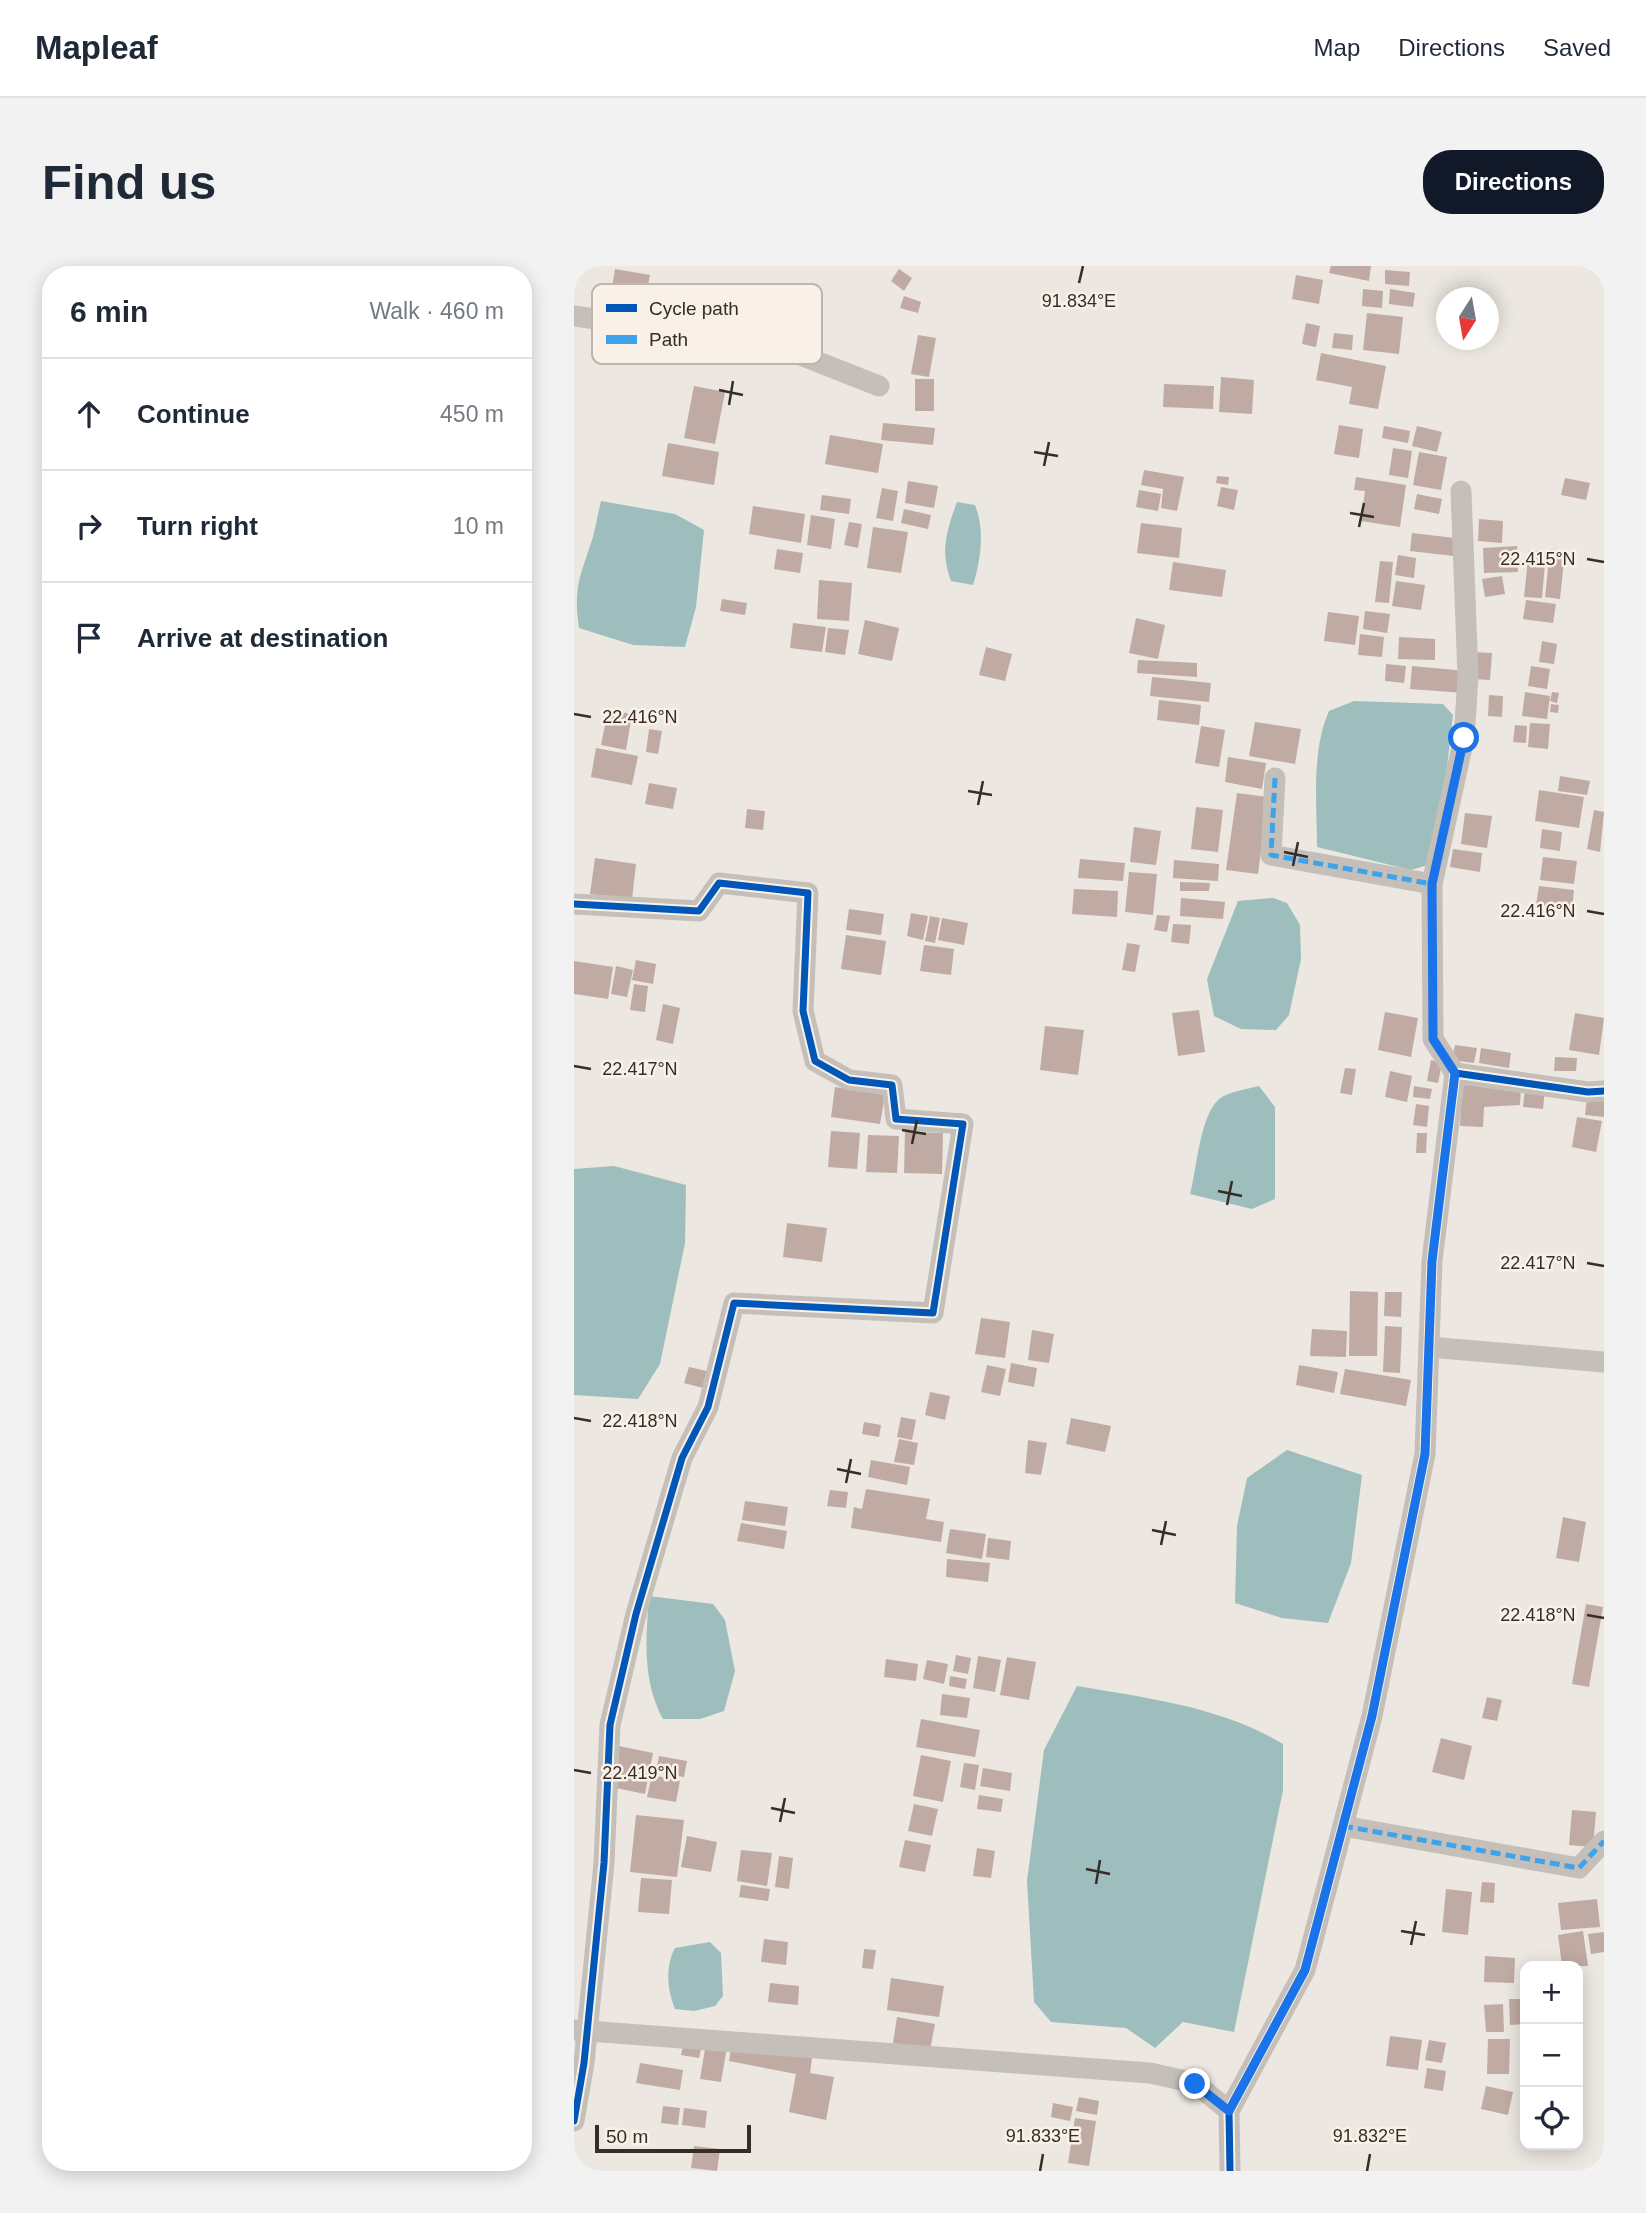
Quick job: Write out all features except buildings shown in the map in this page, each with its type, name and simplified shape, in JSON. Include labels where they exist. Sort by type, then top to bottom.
[{"type":"street","points":[[574,316],[592,319]]},
{"type":"street","points":[[822,364],[878,386]]},
{"type":"street","points":[[1230,2171],[1229,2111],[1305,1970],[1372,1716],[1425,1454],[1432,1261],[1455,1073],[1433,1039],[1432,884],[1464,738],[1468,690],[1461,491]]},
{"type":"street","points":[[1275,778],[1271,855],[1432,884]]},
{"type":"street","points":[[574,904],[699,911],[719,883],[808,893],[803,1011],[815,1061],[849,1080],[891,1085],[896,1119],[962,1124],[933,1313],[734,1303],[708,1407],[681,1458],[636,1614],[610,1726],[604,1863],[580,2031],[574,2121]]},
{"type":"street","points":[[1455,1073],[1588,1092],[1604,1091]]},
{"type":"street","points":[[1429,1347],[1604,1362]]},
{"type":"street","points":[[1343,1826],[1579,1868],[1604,1841]]},
{"type":"street","points":[[580,2031],[1150,2073],[1195,2084],[1229,2111]]},
{"type":"water","points":[[601,501],[675,514],[704,530],[696,607],[685,647],[633,645],[579,628],[578,587]]},
{"type":"water","points":[[957,502],[975,505],[980,524],[980,555],[973,585],[951,581],[946,561],[946,542]]},
{"type":"water","points":[[1354,701],[1443,704],[1453,715],[1438,846],[1428,865],[1411,870],[1317,847],[1316,778],[1323,727],[1329,711]]},
{"type":"water","points":[[1273,898],[1287,903],[1300,925],[1301,959],[1289,1015],[1276,1030],[1241,1029],[1214,1016],[1207,979],[1238,901]]},
{"type":"water","points":[[1259,1086],[1275,1107],[1275,1199],[1252,1209],[1190,1194],[1200,1141],[1215,1104],[1230,1093]]},
{"type":"water","points":[[614,1166],[686,1185],[685,1243],[660,1364],[638,1399],[574,1395],[574,1169]]},
{"type":"water","points":[[1287,1450],[1362,1475],[1351,1563],[1328,1623],[1282,1618],[1235,1603],[1237,1526],[1247,1478]]},
{"type":"water","points":[[649,1596],[713,1604],[725,1620],[735,1671],[724,1711],[700,1719],[663,1719],[652,1689],[647,1659]]},
{"type":"water","points":[[1077,1686],[1157,1700],[1209,1713],[1260,1731],[1283,1744],[1283,1790],[1234,2032],[1183,2022],[1155,2048],[1126,2028],[1051,2022],[1034,2002],[1027,1881],[1044,1750]]},
{"type":"water","points":[[710,1942],[721,1953],[723,1996],[715,2006],[694,2011],[675,2009],[668,1978],[675,1948]]},
{"type":"marked path","points":[[1275,778],[1271,855],[1432,884],[1433,1039],[1455,1073]]},
{"type":"marked path","points":[[1343,1826],[1579,1868],[1604,1841]]},
{"type":"cycle path","points":[[574,904],[699,911],[719,883],[808,893],[803,1011],[815,1061],[849,1080],[892,1085],[896,1119],[963,1124],[933,1313],[734,1303],[708,1407],[682,1458],[636,1614],[610,1725],[604,1863],[584,2063],[574,2121]]},
{"type":"cycle path","points":[[1230,2171],[1229,2111],[1305,1970],[1372,1716],[1425,1454],[1432,1261],[1455,1073],[1588,1092],[1604,1091]]},
{"type":"route","points":[[1195,2084],[1229,2111],[1305,1970],[1372,1716],[1425,1454],[1432,1261],[1455,1073],[1433,1039],[1432,884],[1464,738]]}]
